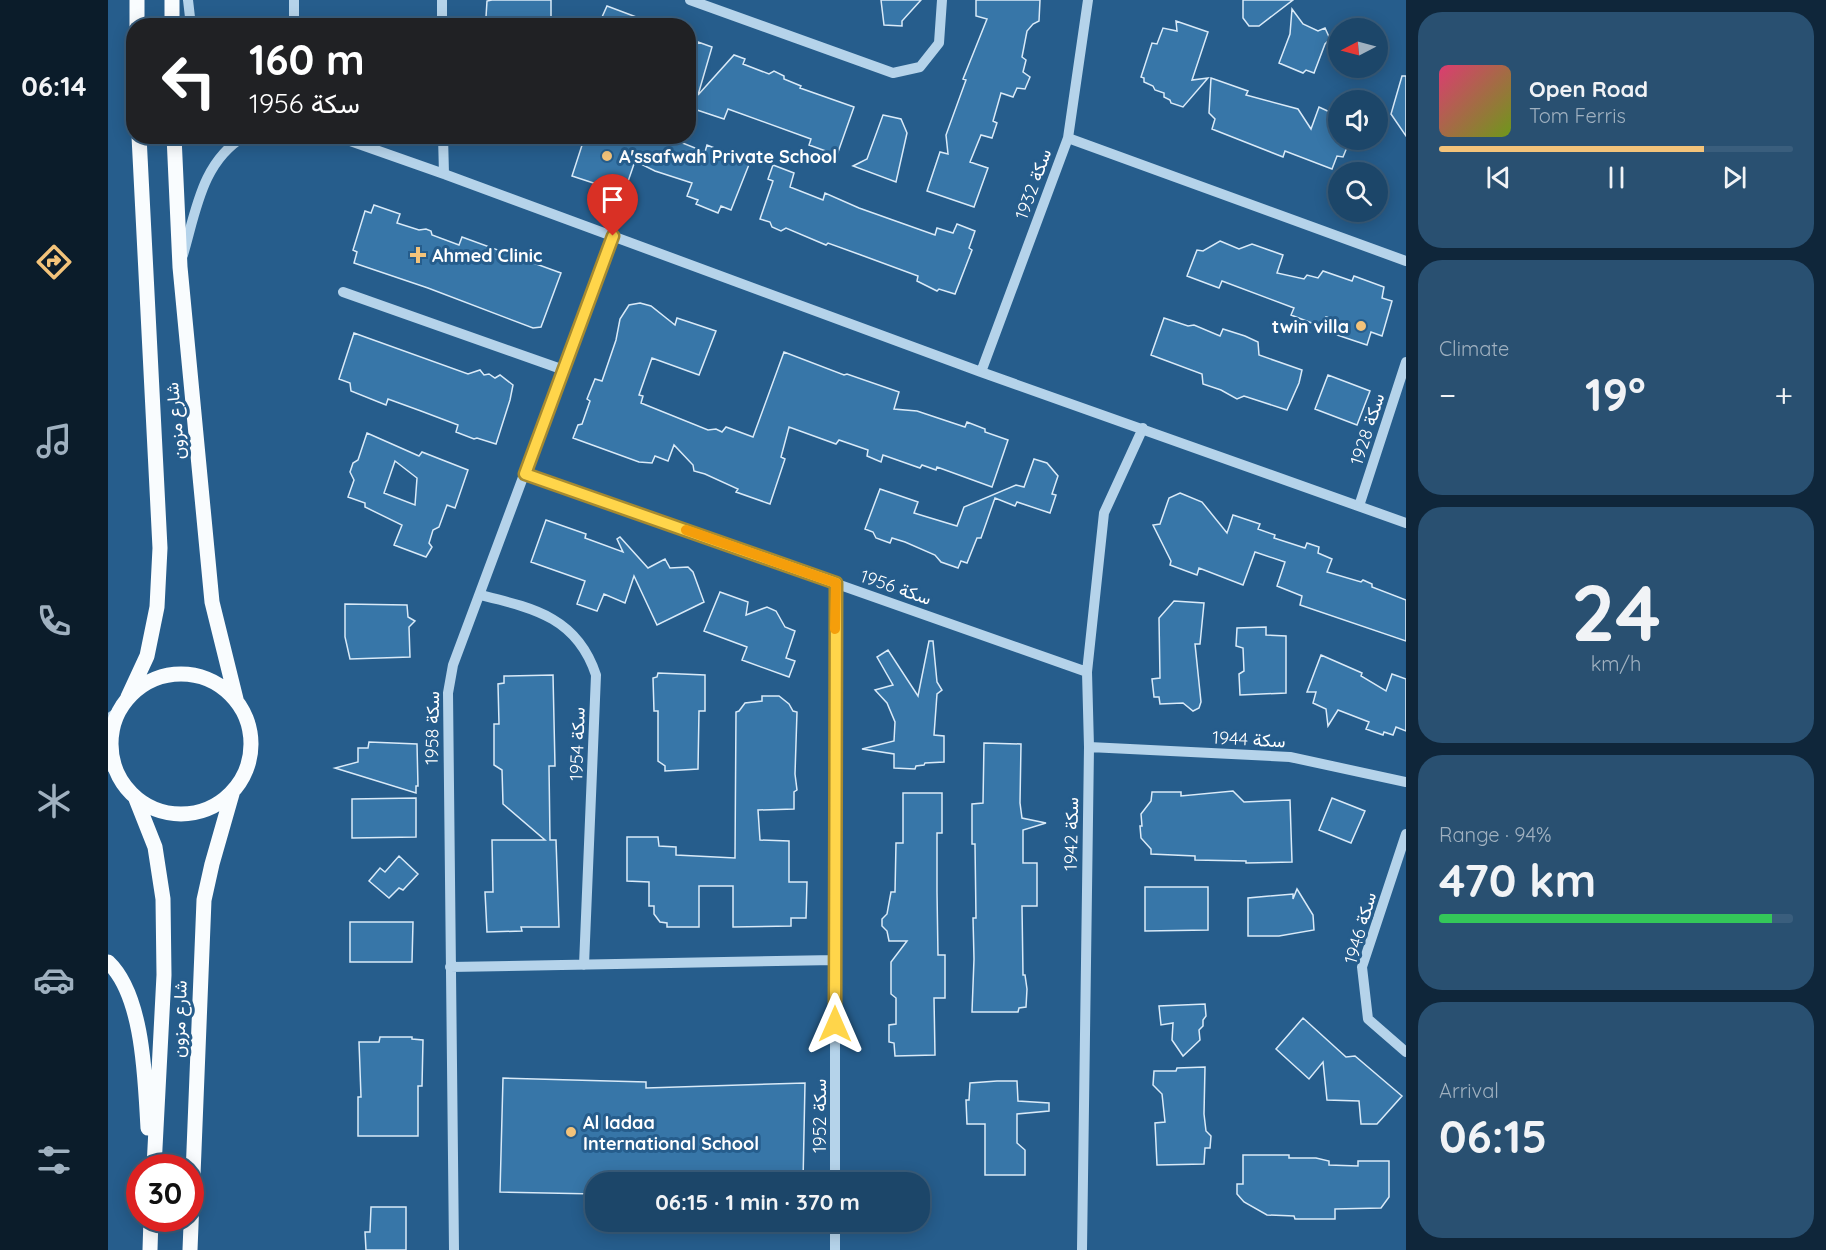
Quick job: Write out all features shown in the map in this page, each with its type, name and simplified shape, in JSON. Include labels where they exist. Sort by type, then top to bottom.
[{"type":"main road","points":[[137,0],[137,18]]},
{"type":"main road","points":[[172,0],[172,18]]},
{"type":"main road","name":"شارع مزون","points":[[128,697],[147,656],[157,607],[160,548],[139,144]]},
{"type":"main road","name":"شارع مزون","points":[[174,144],[180,267],[212,602],[236,699]]},
{"type":"main road","points":[[175,674],[195,675],[218,683],[236,699],[246,717],[252,737],[251,758],[244,777],[232,794],[215,806],[196,814],[174,815],[154,810],[136,799],[112,768],[114,715],[128,697],[148,681],[175,674]]},
{"type":"main road","name":"شارع مزون","points":[[190,1250],[204,900],[232,794]]},
{"type":"main road","name":"شارع مزون","points":[[136,799],[154,847],[163,899],[164,975],[153,1154]]},
{"type":"main road","points":[[108,962],[130,998],[143,1051],[151,1154]]},
{"type":"main road","points":[[150,1250],[151,1232]]},
{"type":"street","points":[[188,0],[190,18]]},
{"type":"street","points":[[294,0],[294,18]]},
{"type":"street","points":[[442,0],[442,18]]},
{"type":"street","points":[[690,0],[893,73],[920,67],[939,44],[942,0]]},
{"type":"street","name":"سكة 1932","points":[[981,372],[1068,138],[1088,0]]},
{"type":"street","points":[[1068,138],[1406,261]]},
{"type":"street","points":[[180,267],[207,175],[233,144]]},
{"type":"street","points":[[359,144],[981,372],[1406,523]]},
{"type":"street","points":[[443,144],[444,174]]},
{"type":"street","name":"سكة 1958","points":[[453,1250],[448,693],[453,665],[613,236]]},
{"type":"street","points":[[343,292],[564,370]]},
{"type":"street","name":"سكة 1928","points":[[1359,506],[1406,362]]},
{"type":"street","name":"سكة 1942","points":[[1082,1250],[1089,747],[1087,672],[1104,513],[1143,428]]},
{"type":"street","name":"سكة 1956","points":[[525,474],[1087,672]]},
{"type":"street","name":"سكة 1952","points":[[835,1172],[836,583]]},
{"type":"street","name":"سكة 1954","points":[[480,595],[518,604],[557,620],[571,631],[590,657],[596,675],[584,965]]},
{"type":"street","name":"سكة 1944","points":[[1089,747],[1290,757],[1406,782]]},
{"type":"street","name":"سكة 1946","points":[[1406,834],[1362,967],[1368,1019],[1406,1052]]},
{"type":"street","points":[[450,967],[835,960]]},
{"type":"street","points":[[835,1232],[835,1250]]},
{"type":"building","points":[[551,0],[551,18],[486,17],[487,1]]},
{"type":"building","points":[[881,0],[921,0],[902,21],[902,26],[884,25]]},
{"type":"building","points":[[976,0],[1040,0],[1039,21],[1027,31],[1022,57],[1026,60],[1023,72],[1030,77],[1025,89],[1017,88],[1013,97],[1001,93],[993,121],[997,123],[992,138],[981,135],[970,162],[988,168],[974,207],[927,191],[940,152],[948,154],[946,135],[966,80],[963,79],[987,19],[976,16]]},
{"type":"building","points":[[1243,0],[1293,0],[1259,26],[1249,26],[1243,18]]},
{"type":"building","points":[[607,6],[639,18],[602,18]]},
{"type":"building","points":[[1292,9],[1303,24],[1318,31],[1325,28],[1328,41],[1314,73],[1306,70],[1303,73],[1279,63],[1290,34]]},
{"type":"building","points":[[1176,21],[1208,32],[1192,80],[1208,78],[1183,107],[1171,103],[1164,97],[1164,93],[1155,90],[1141,77],[1152,43],[1157,44],[1163,28],[1177,31]]},
{"type":"building","points":[[698,42],[712,47],[698,95],[734,55],[745,59],[743,64],[769,74],[774,71],[784,76],[784,79],[801,86],[800,88],[854,107],[837,155],[809,145],[811,139],[728,109],[724,119],[696,110],[696,48]]},
{"type":"building","points":[[1402,76],[1406,76],[1406,136],[1391,114]]},
{"type":"building","points":[[1211,78],[1248,91],[1246,95],[1298,109],[1311,129],[1319,107],[1328,111],[1328,150],[1346,150],[1343,157],[1337,156],[1335,162],[1328,162],[1328,167],[1285,151],[1283,157],[1212,129],[1215,119],[1209,113]]},
{"type":"building","points":[[883,115],[901,119],[907,133],[896,182],[853,166],[867,159]]},
{"type":"building","points":[[582,144],[685,144],[705,152],[707,145],[750,162],[731,210],[721,206],[718,213],[696,204],[698,200],[687,196],[692,183],[655,171],[635,161],[624,193],[572,176]]},
{"type":"building","points":[[773,165],[794,173],[790,187],[823,200],[825,193],[859,208],[935,235],[937,228],[953,233],[957,224],[975,231],[969,248],[972,250],[955,294],[939,289],[937,291],[917,281],[918,276],[828,243],[826,245],[786,228],[781,231],[772,227],[770,222],[760,219],[773,181],[768,179]]},
{"type":"building","points":[[374,205],[400,214],[397,223],[419,230],[426,229],[431,231],[432,235],[459,245],[462,237],[561,273],[541,327],[533,328],[354,263],[357,252],[353,250],[365,211],[371,213]]},
{"type":"building","points":[[1220,241],[1239,249],[1252,244],[1283,255],[1277,273],[1304,279],[1307,275],[1318,278],[1323,271],[1352,281],[1354,276],[1384,287],[1382,298],[1392,301],[1382,336],[1371,332],[1367,345],[1334,334],[1334,331],[1328,329],[1330,318],[1326,317],[1322,327],[1291,315],[1294,308],[1222,281],[1219,288],[1187,276],[1197,250],[1203,251]]},
{"type":"building","points":[[640,303],[651,306],[675,325],[677,318],[716,331],[699,375],[652,358],[639,395],[643,396],[641,403],[708,430],[716,429],[722,432],[726,427],[753,437],[784,352],[844,375],[847,374],[899,392],[894,409],[917,411],[965,427],[967,422],[985,429],[985,432],[1008,440],[992,487],[937,467],[936,470],[922,465],[920,468],[883,455],[881,462],[867,456],[868,450],[839,440],[836,444],[789,427],[781,457],[785,459],[770,504],[736,492],[738,489],[694,471],[693,465],[674,445],[668,461],[655,456],[652,463],[639,462],[573,438],[578,425],[582,424],[590,401],[587,399],[595,379],[602,381],[616,340],[620,319],[629,305]]},
{"type":"building","points":[[1164,318],[1188,326],[1194,325],[1220,336],[1223,329],[1245,336],[1258,342],[1259,355],[1302,370],[1287,410],[1244,396],[1237,399],[1203,384],[1202,374],[1151,355]]},
{"type":"building","points":[[354,333],[468,374],[480,370],[484,375],[489,374],[495,378],[500,375],[513,385],[496,444],[456,432],[458,425],[421,411],[388,399],[386,405],[351,391],[350,383],[339,379]]},
{"type":"building","points":[[1328,375],[1370,391],[1357,425],[1315,409]]},
{"type":"building","points":[[367,433],[419,456],[422,452],[468,470],[455,508],[447,505],[439,527],[433,530],[429,543],[432,547],[426,557],[394,545],[402,525],[365,507],[365,503],[348,497],[354,480],[350,472],[353,463],[358,460]],"holes":[[[395,461],[417,478],[415,505],[384,493]]]},
{"type":"building","points":[[1034,459],[1047,463],[1058,476],[1052,494],[1056,495],[1050,513],[1017,502],[1015,506],[995,498],[981,538],[977,538],[967,563],[961,561],[958,568],[941,562],[935,555],[905,542],[892,538],[890,543],[876,538],[873,532],[865,529],[880,489],[918,502],[914,513],[957,526],[964,507],[1016,485],[1024,487]]},
{"type":"building","points":[[1180,493],[1202,502],[1227,533],[1233,515],[1260,524],[1258,529],[1275,535],[1274,538],[1305,548],[1307,543],[1319,547],[1318,553],[1332,559],[1327,572],[1361,582],[1363,580],[1372,584],[1372,587],[1406,600],[1406,641],[1300,605],[1302,596],[1277,586],[1285,562],[1255,552],[1243,585],[1199,568],[1197,575],[1170,565],[1171,561],[1153,525],[1160,524],[1169,498]]},
{"type":"building","points":[[546,520],[586,534],[585,538],[623,552],[617,539],[620,537],[648,568],[665,559],[670,568],[688,567],[693,572],[704,602],[657,625],[634,576],[625,603],[604,594],[597,611],[577,604],[585,581],[531,562]]},
{"type":"building","points":[[720,592],[748,602],[746,615],[767,607],[776,611],[785,627],[795,631],[786,658],[795,661],[789,677],[742,660],[747,647],[704,631]]},
{"type":"building","points":[[1174,601],[1204,603],[1200,644],[1195,644],[1201,702],[1199,708],[1193,711],[1183,703],[1160,704],[1159,697],[1154,697],[1152,679],[1160,678],[1159,618]]},
{"type":"building","points":[[345,604],[407,605],[408,617],[415,621],[409,627],[410,657],[350,659],[345,637]]},
{"type":"building","points":[[1266,627],[1266,635],[1286,636],[1286,693],[1240,695],[1239,674],[1244,671],[1243,648],[1236,646],[1237,628]]},
{"type":"building","points":[[929,641],[933,641],[937,682],[942,690],[937,694],[934,735],[944,736],[944,762],[925,763],[916,766],[915,769],[894,768],[894,754],[862,749],[894,741],[895,722],[887,703],[875,690],[893,685],[877,657],[888,650],[918,696]]},
{"type":"building","points":[[1321,655],[1362,673],[1361,676],[1386,691],[1392,674],[1406,679],[1406,731],[1396,727],[1393,735],[1384,732],[1383,735],[1366,729],[1369,722],[1338,710],[1328,726],[1326,709],[1313,703],[1316,692],[1307,692]]},
{"type":"building","points":[[658,673],[705,675],[705,711],[699,711],[698,769],[665,771],[665,766],[658,761],[658,711],[654,711],[653,678],[657,677]]},
{"type":"building","points":[[553,675],[555,766],[549,766],[550,840],[556,840],[559,927],[521,927],[522,931],[487,932],[485,892],[493,892],[492,840],[545,840],[503,804],[502,770],[494,765],[494,724],[499,724],[498,684],[504,683],[504,676]]},
{"type":"building","points":[[762,696],[779,696],[789,704],[793,711],[797,712],[795,774],[797,790],[794,792],[794,809],[758,810],[760,840],[789,841],[789,882],[807,882],[806,918],[791,918],[791,926],[733,927],[733,886],[699,886],[699,927],[667,927],[667,923],[660,922],[654,914],[654,906],[649,906],[649,882],[627,881],[627,837],[658,837],[659,846],[676,847],[676,855],[735,858],[736,712],[745,703],[762,701]]},
{"type":"building","points":[[369,742],[417,744],[418,786],[416,786],[416,793],[335,768],[358,762],[358,748],[368,748]]},
{"type":"building","points":[[984,743],[1021,744],[1022,818],[1046,823],[1023,830],[1023,863],[1037,863],[1037,906],[1022,906],[1023,975],[1025,975],[1027,989],[1026,1007],[1019,1008],[1018,1012],[972,1012],[973,918],[976,918],[972,804],[983,803]]},
{"type":"building","points":[[1233,791],[1244,802],[1290,800],[1292,862],[1246,863],[1246,861],[1195,860],[1195,856],[1151,854],[1151,849],[1141,838],[1140,826],[1142,826],[1141,814],[1151,801],[1152,792],[1181,792],[1181,796]]},
{"type":"building","points":[[903,793],[942,793],[942,833],[937,833],[937,892],[938,955],[945,955],[945,998],[934,998],[935,1055],[895,1056],[894,1043],[889,1042],[889,1025],[896,1024],[896,998],[891,994],[891,962],[907,941],[889,941],[887,931],[882,926],[882,919],[887,914],[891,892],[895,892],[896,843],[903,843]]},
{"type":"building","points":[[416,798],[416,837],[352,838],[352,799]]},
{"type":"building","points":[[1332,798],[1365,811],[1351,843],[1319,830]]},
{"type":"building","points":[[399,856],[418,874],[403,890],[399,888],[389,898],[369,881],[380,868],[385,872]]},
{"type":"building","points":[[1145,887],[1208,887],[1208,930],[1145,931]]},
{"type":"building","points":[[1297,889],[1313,915],[1314,930],[1279,936],[1248,936],[1248,898],[1293,894],[1293,899]]},
{"type":"building","points":[[350,922],[413,922],[412,962],[350,962]]},
{"type":"building","points":[[1205,1004],[1206,1016],[1199,1030],[1200,1040],[1183,1056],[1172,1040],[1173,1023],[1161,1025],[1159,1006]]},
{"type":"building","points":[[1303,1018],[1346,1057],[1355,1056],[1402,1096],[1377,1124],[1361,1124],[1359,1101],[1327,1100],[1323,1062],[1309,1079],[1276,1049]]},
{"type":"building","points":[[380,1037],[412,1037],[412,1039],[423,1040],[422,1086],[418,1086],[418,1136],[358,1136],[358,1097],[361,1097],[359,1042],[379,1042]]},
{"type":"building","points":[[1205,1067],[1204,1114],[1206,1131],[1211,1136],[1210,1148],[1205,1148],[1204,1164],[1157,1165],[1155,1123],[1165,1122],[1162,1094],[1153,1085],[1154,1071]]},
{"type":"building","points":[[503,1078],[646,1082],[646,1088],[805,1083],[803,1172],[585,1172],[585,1194],[500,1192]]},
{"type":"building","points":[[1017,1081],[1018,1101],[1049,1103],[1049,1111],[1017,1114],[1017,1143],[1025,1150],[1025,1175],[985,1175],[985,1124],[967,1124],[966,1100],[969,1100],[970,1083]]},
{"type":"building","points":[[1243,1155],[1289,1155],[1289,1158],[1316,1158],[1329,1161],[1329,1165],[1358,1166],[1358,1161],[1389,1161],[1389,1197],[1381,1208],[1335,1209],[1335,1219],[1295,1219],[1294,1216],[1267,1215],[1244,1202],[1237,1194],[1237,1184],[1243,1184]]},
{"type":"building","points":[[371,1207],[406,1207],[406,1250],[366,1250],[365,1232],[370,1232]]},
{"type":"slow traffic","points":[[686,530],[836,583],[835,629]]},
{"type":"place","name":"A'ssafwah Private School","points":[[607,156]]},
{"type":"place","name":"Ahmed Clinic","points":[[418,255]]},
{"type":"place","name":"twin villa","points":[[1361,326]]},
{"type":"place","name":"Al Iadaa International School","points":[[571,1132]]},
{"type":"route","points":[[613,236],[525,474],[836,583],[835,1024]]}]
